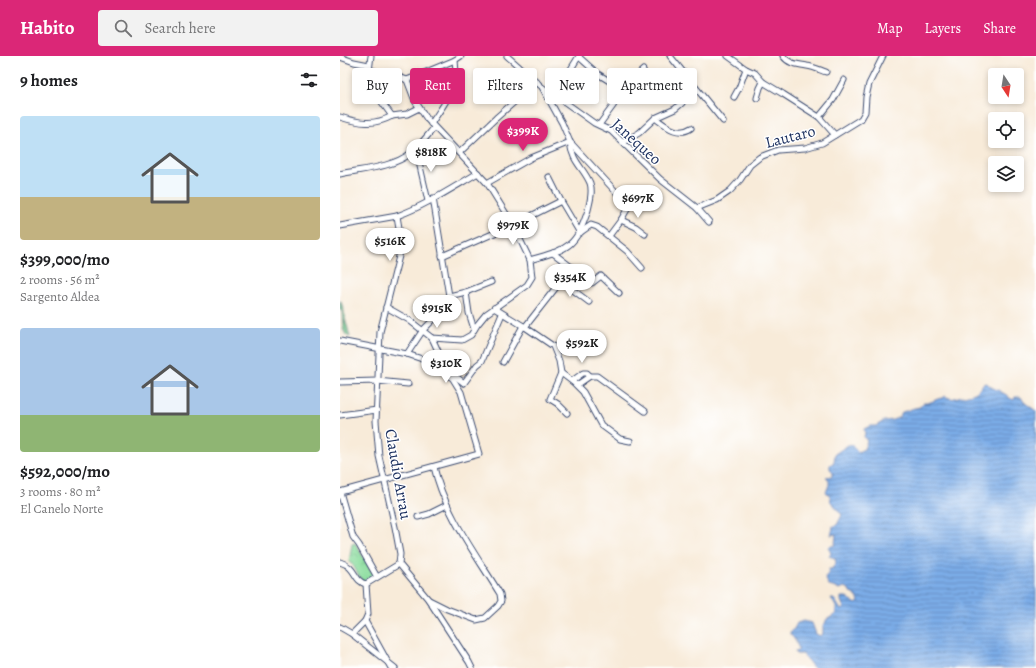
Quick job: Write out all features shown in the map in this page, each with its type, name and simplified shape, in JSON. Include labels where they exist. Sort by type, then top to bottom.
[{"type":"street","points":[[340,57],[369,68],[371,56]]},
{"type":"street","points":[[402,78],[407,80],[455,60],[461,56]]},
{"type":"street","points":[[507,56],[521,68]]},
{"type":"street","points":[[670,56],[680,68]]},
{"type":"street","points":[[728,56],[746,69],[755,73],[764,82],[819,117],[835,135]]},
{"type":"street","points":[[784,56],[787,61],[793,64],[808,66],[826,72]]},
{"type":"street","name":"Lautaro","points":[[697,208],[717,200],[730,191],[740,180],[750,165],[760,157],[778,150],[805,148],[822,143],[863,117],[869,84],[883,56]]},
{"type":"street","points":[[572,68],[579,57],[598,74],[607,80]]},
{"type":"street","points":[[340,174],[396,162],[416,149],[433,126],[452,91],[456,76],[455,60]]},
{"type":"street","points":[[734,97],[746,69]]},
{"type":"street","points":[[407,80],[419,108],[433,126],[487,183],[512,225],[530,260],[532,277],[529,283],[494,308],[483,318],[468,337],[462,340],[432,338]]},
{"type":"street","points":[[819,117],[833,100],[844,80]]},
{"type":"street","points":[[537,82],[542,87],[562,123],[570,142],[573,156],[592,189],[591,199],[580,233]]},
{"type":"street","points":[[757,98],[760,88],[764,82]]},
{"type":"street","points":[[697,89],[723,121]]},
{"type":"street","points":[[383,104],[392,116]]},
{"type":"street","points":[[459,153],[512,104]]},
{"type":"street","name":"Janequeo","points":[[568,104],[594,123],[612,131],[663,182],[697,208],[709,222]]},
{"type":"street","points":[[599,125],[613,104]]},
{"type":"street","points":[[623,142],[640,133],[655,118],[675,109],[681,104]]},
{"type":"street","points":[[340,117],[355,122],[378,122],[392,116],[407,114],[419,108]]},
{"type":"street","points":[[655,118],[677,131],[686,131],[691,128]]},
{"type":"street","points":[[487,183],[526,160],[570,142]]},
{"type":"street","points":[[570,142],[630,206],[609,236]]},
{"type":"street","points":[[406,354],[423,330],[443,310],[449,296],[431,200],[416,149]]},
{"type":"street","points":[[340,226],[397,216],[411,211],[478,172]]},
{"type":"street","points":[[549,177],[580,233]]},
{"type":"street","points":[[442,256],[512,225],[561,201]]},
{"type":"street","name":"Claudio Arrau","points":[[397,216],[400,234],[400,252],[380,332],[377,410],[378,444],[384,480],[396,527],[400,554],[399,564]]},
{"type":"street","points":[[621,220],[645,234]]},
{"type":"street","points":[[530,260],[562,250],[570,245],[580,233],[589,226],[593,226],[609,236],[627,251],[642,268]]},
{"type":"street","points":[[553,253],[592,283],[601,276],[619,293]]},
{"type":"street","points":[[503,362],[524,326],[572,267]]},
{"type":"street","points":[[561,281],[589,302]]},
{"type":"street","points":[[449,296],[466,292],[491,282]]},
{"type":"street","points":[[466,292],[469,313],[474,329]]},
{"type":"street","points":[[377,577],[353,537],[340,492],[479,454],[461,392],[453,379],[442,367],[438,351],[432,338],[402,315],[386,307]]},
{"type":"street","points":[[494,308],[553,346],[559,361],[561,373],[550,399],[558,404],[567,413]]},
{"type":"street","points":[[446,372],[450,372],[464,383],[476,365],[482,361],[502,314]]},
{"type":"street","points":[[340,341],[406,354],[442,367]]},
{"type":"street","points":[[572,381],[584,372],[590,376]]},
{"type":"street","points":[[561,373],[577,385],[586,396],[601,425],[620,439],[630,441]]},
{"type":"street","points":[[577,385],[590,376],[597,376],[602,378],[645,411]]},
{"type":"street","points":[[340,382],[377,381],[408,384]]},
{"type":"street","points":[[340,415],[377,410]]},
{"type":"street","points":[[428,600],[476,620],[485,618],[498,606],[501,601],[500,594],[446,505],[434,467]]},
{"type":"street","points":[[418,517],[429,514],[446,505]]},
{"type":"street","points":[[340,562],[350,567],[360,581],[366,584]]},
{"type":"street","points":[[366,584],[399,564],[428,600],[472,668]]},
{"type":"street","points":[[352,634],[365,621],[368,614],[366,584]]},
{"type":"street","points":[[365,621],[390,666]]},
{"type":"street","points":[[340,627],[352,634],[390,666],[395,668]]},
{"type":"green space","points":[[340,301],[350,337],[346,335],[343,329]]},
{"type":"green space","points":[[355,543],[374,575],[364,581],[361,580],[353,565],[349,562],[352,544]]},
{"type":"water","points":[[987,383],[991,387],[1014,400],[1015,397],[1021,397],[1024,402],[1036,411],[1036,668],[814,668],[803,654],[796,654],[795,652],[799,650],[797,643],[790,632],[794,629],[797,623],[804,621],[812,623],[816,634],[820,636],[823,633],[823,625],[826,620],[836,614],[836,607],[831,598],[835,600],[841,610],[844,608],[841,597],[847,597],[849,600],[857,604],[859,601],[848,588],[844,587],[840,589],[829,586],[825,577],[828,574],[829,569],[832,569],[836,563],[835,558],[829,556],[831,553],[828,547],[835,545],[836,534],[831,535],[832,527],[837,525],[842,515],[831,502],[830,496],[826,492],[829,485],[829,480],[826,477],[832,476],[833,472],[830,469],[830,465],[834,462],[835,454],[848,445],[853,446],[858,452],[864,449],[867,441],[864,437],[864,429],[870,426],[876,426],[884,421],[893,420],[899,417],[902,412],[920,407],[923,403],[931,402],[945,396],[952,398],[972,394],[977,392],[983,384]]}]
